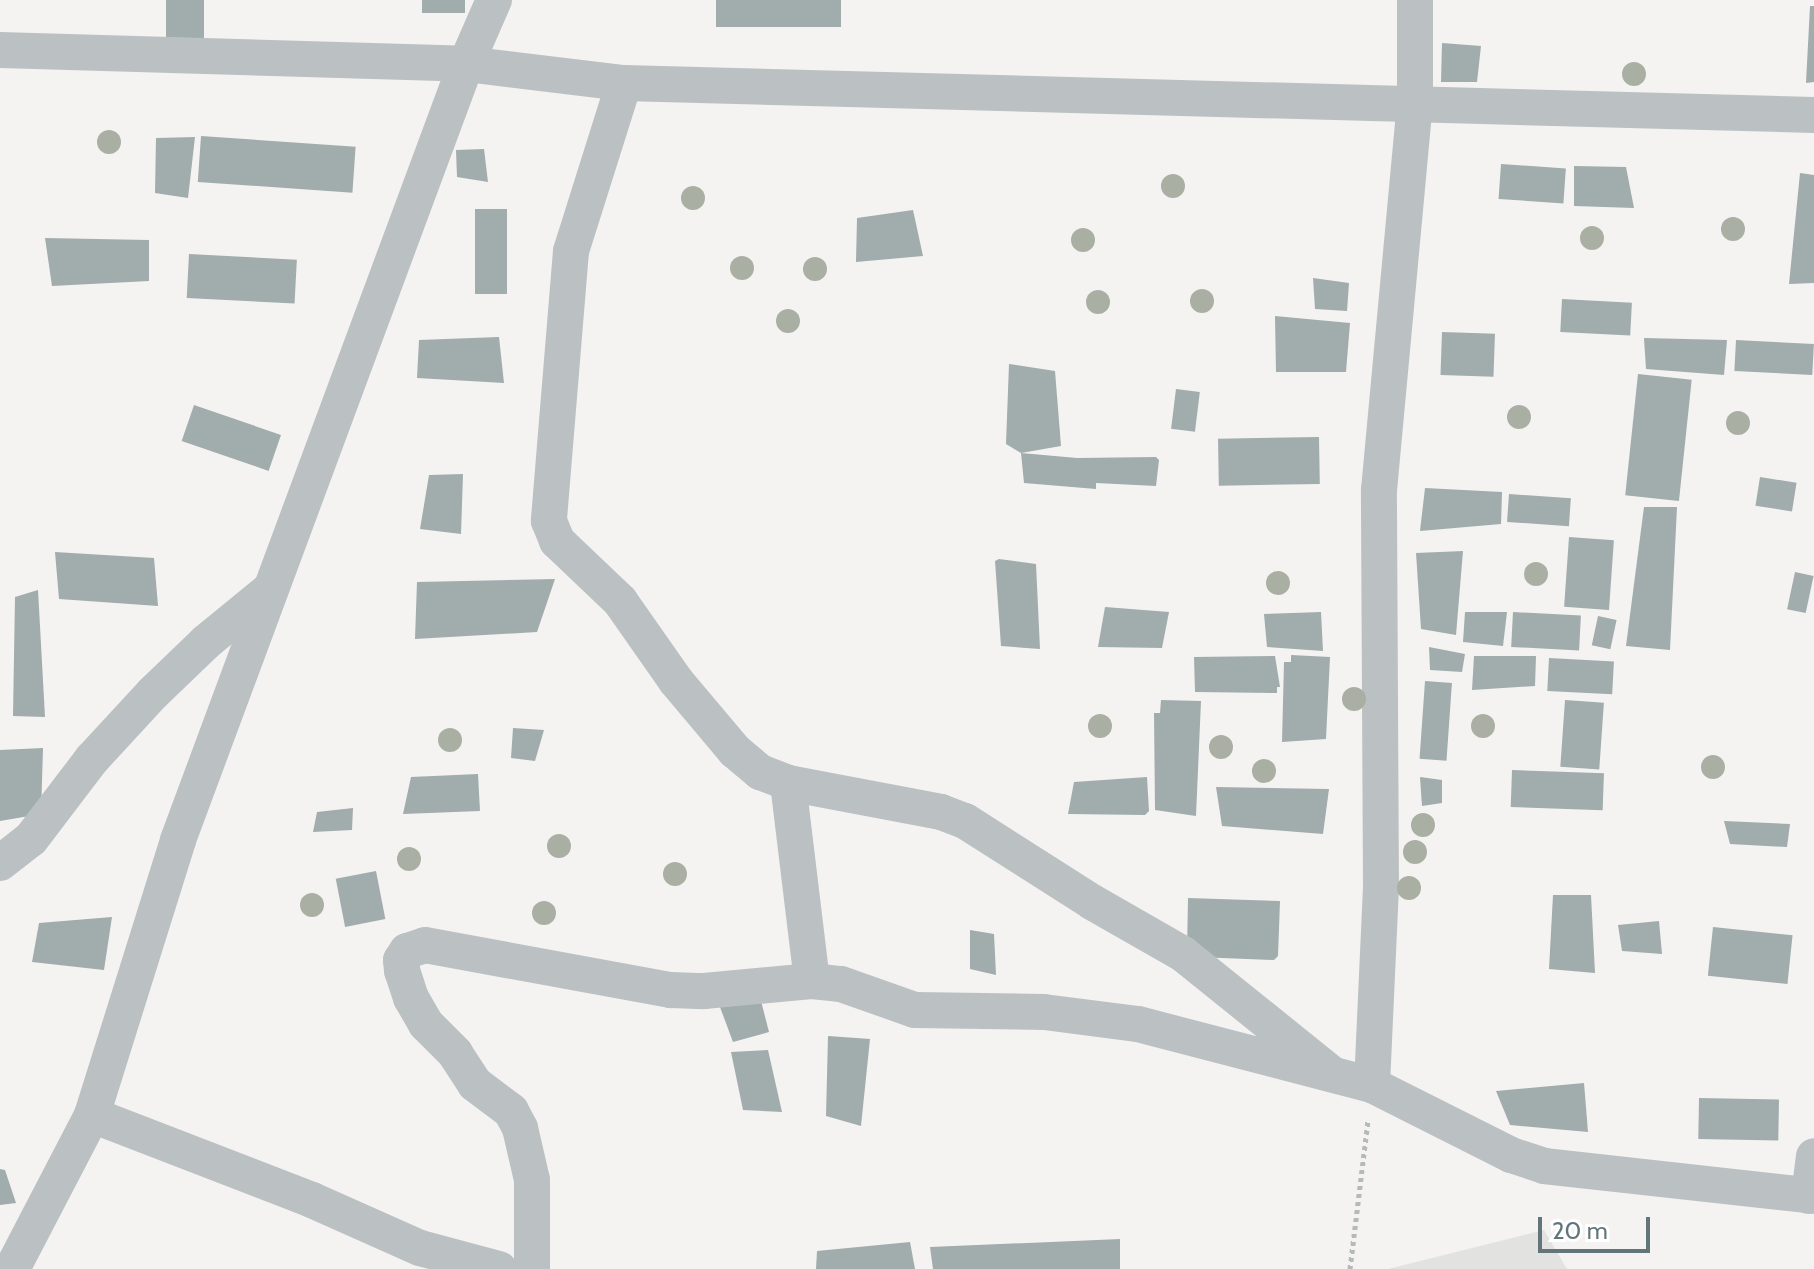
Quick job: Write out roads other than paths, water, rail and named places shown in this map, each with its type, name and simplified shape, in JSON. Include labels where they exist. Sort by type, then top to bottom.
[{"type":"street","points":[[12,1269],[92,1115],[178,840],[466,64],[494,0]]},
{"type":"street","points":[[1372,1085],[1381,890],[1379,490],[1415,105],[1415,0]]},
{"type":"street","points":[[0,50],[466,64],[624,83],[1814,115]]},
{"type":"street","points":[[624,83],[571,251],[549,521],[557,541],[620,601],[676,681],[735,751],[760,772],[788,783],[941,812],[965,821],[1092,902],[1183,954],[1332,1074]]},
{"type":"street","points":[[0,863],[31,839],[92,759],[153,693],[206,642],[268,592]]},
{"type":"street","points":[[788,783],[812,981]]},
{"type":"street","points":[[532,1269],[532,1180],[520,1128],[511,1111],[475,1084],[455,1053],[426,1024],[411,998],[402,971],[401,960],[407,951],[425,945],[671,990],[704,991],[812,981],[841,984],[915,1010],[1044,1012],[1138,1024],[1372,1085],[1511,1155],[1544,1166],[1811,1196],[1814,1156]]},
{"type":"street","points":[[92,1115],[312,1200],[420,1248],[499,1269]]}]
